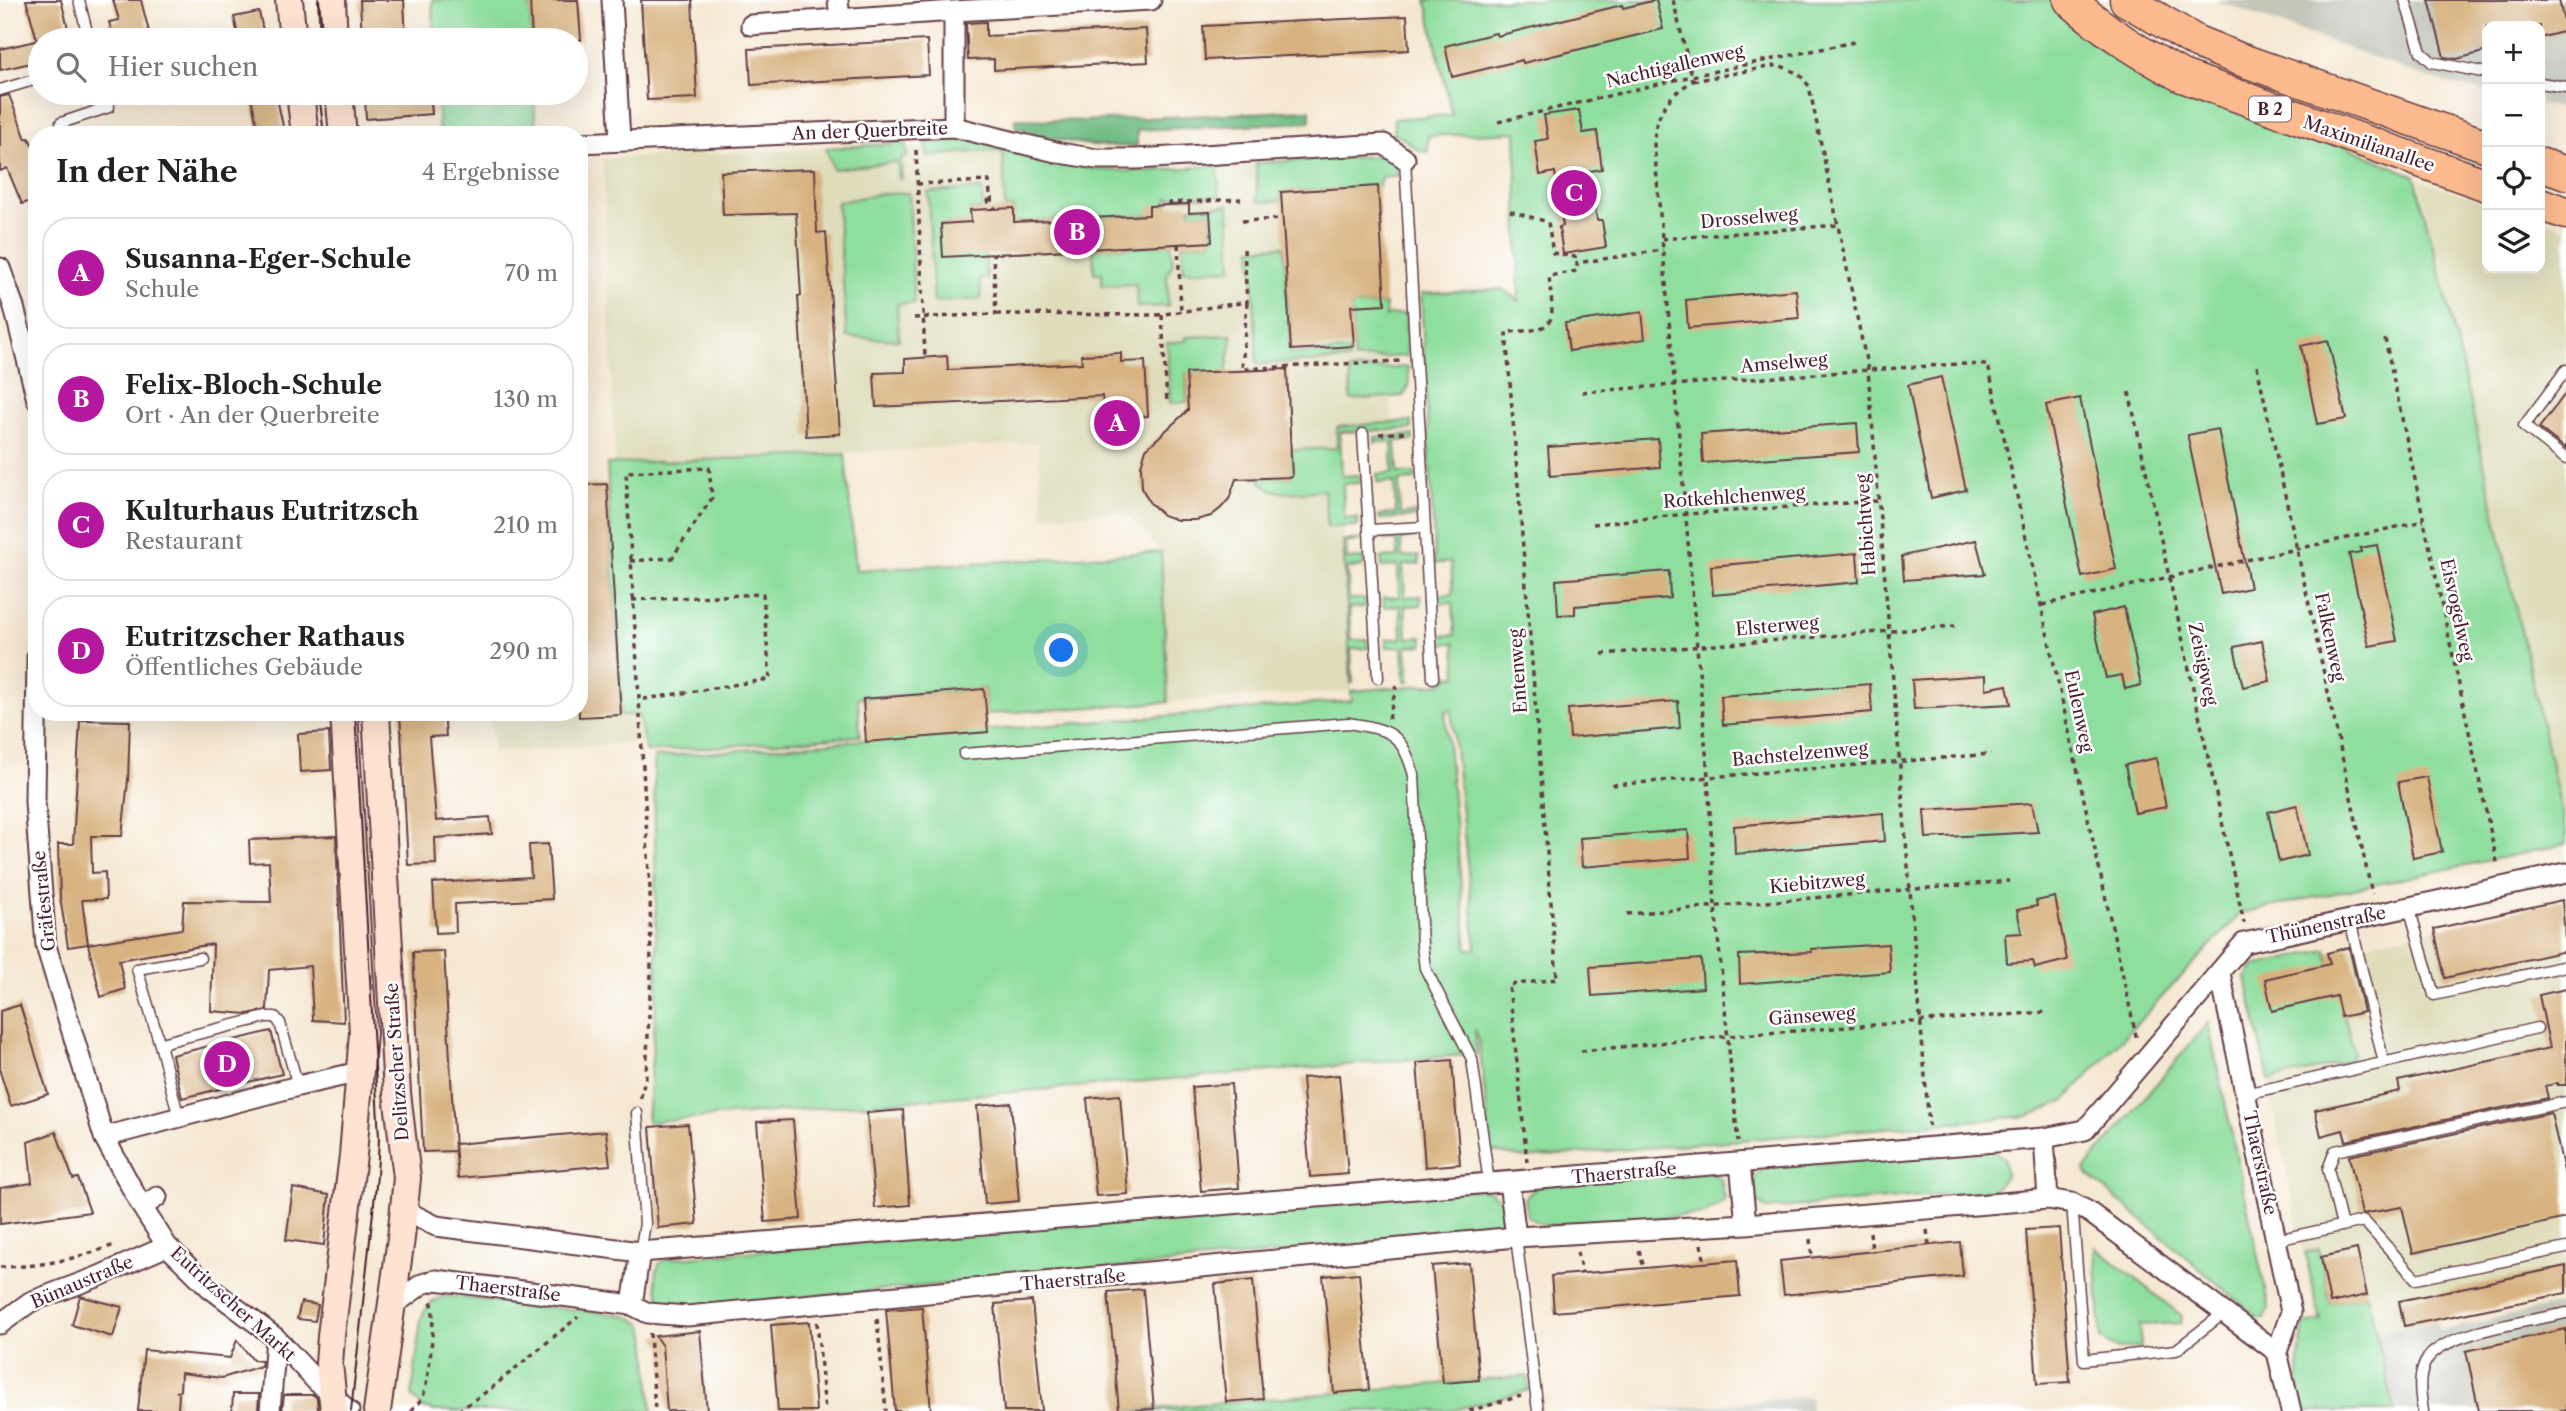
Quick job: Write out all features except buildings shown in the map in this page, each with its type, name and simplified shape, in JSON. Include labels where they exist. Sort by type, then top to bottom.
[{"type":"highway","name":"Maximilianallee","points":[[2070,0],[2091,20],[2135,50],[2182,76],[2482,183]]},
{"type":"highway","name":"Maximilianallee","points":[[2126,0],[2197,42],[2482,144]]},
{"type":"highway","points":[[2545,166],[2566,173]]},
{"type":"highway","points":[[2545,206],[2566,213]]},
{"type":"main road","points":[[289,0],[292,28]]},
{"type":"main road","points":[[332,0],[333,28]]},
{"type":"main road","points":[[301,105],[304,126]]},
{"type":"main road","points":[[339,105],[342,126]]},
{"type":"main road","name":"Delitzscher Straße","points":[[338,1406],[328,1364],[354,1144],[363,1033],[345,721]]},
{"type":"main road","name":"Delitzscher Straße","points":[[376,721],[397,1093],[407,1178],[377,1411]]},
{"type":"street","points":[[612,0],[620,140]]},
{"type":"street","points":[[751,25],[839,9],[954,11],[1058,3],[1151,0]]},
{"type":"street","points":[[954,11],[954,127]]},
{"type":"street","name":"An der Querbreite","points":[[588,142],[954,127],[1060,153],[1097,159],[1384,144],[1405,159]]},
{"type":"street","points":[[0,268],[14,307],[28,364]]},
{"type":"street","name":"Gräfestraße","points":[[36,721],[35,802],[46,946],[104,1137]]},
{"type":"street","name":"Thünenstraße","points":[[2043,1138],[2085,1130],[2244,943],[2502,887],[2565,878]]},
{"type":"street","name":"Thaerstraße","points":[[422,1284],[436,1280],[599,1301],[687,1316],[1516,1237],[1746,1224],[2048,1199],[2072,1203],[2090,1212],[2277,1352],[2291,1312],[2220,973]]},
{"type":"street","points":[[104,1137],[245,1105],[298,1086],[359,1072]]},
{"type":"street","name":"Eutritzscher Markt","points":[[104,1137],[150,1202],[167,1246],[210,1288],[276,1338],[338,1406]]},
{"type":"street","points":[[2043,1138],[2048,1199]]},
{"type":"street","name":"Thaerstraße","points":[[404,1210],[436,1226],[640,1252],[2043,1138]]},
{"type":"street","points":[[1740,1163],[1746,1224]]},
{"type":"street","points":[[1516,1237],[1519,1181]]},
{"type":"street","name":"Bünaustraße","points":[[0,1324],[30,1302],[97,1277],[167,1246]]},
{"type":"street","points":[[640,1252],[640,1309]]},
{"type":"street","points":[[392,1306],[422,1284]]},
{"type":"street","points":[[270,1411],[276,1338]]},
{"type":"street","points":[[2277,1352],[2291,1411]]},
{"type":"lane","points":[[79,0],[86,28]]},
{"type":"lane","points":[[2406,0],[2421,51],[2432,62],[2482,72]]},
{"type":"lane","points":[[0,90],[28,82]]},
{"type":"lane","points":[[2545,84],[2566,88]]},
{"type":"lane","points":[[61,123],[109,107],[108,105]]},
{"type":"lane","points":[[1405,159],[1433,678]]},
{"type":"lane","points":[[2566,370],[2524,426],[2566,459]]},
{"type":"lane","points":[[1363,434],[1378,678]]},
{"type":"lane","points":[[1370,530],[1424,527]]},
{"type":"lane","points":[[964,754],[1348,723],[1393,734],[1406,749],[1414,775],[1425,968],[1472,1059],[1489,1183]]},
{"type":"lane","points":[[2410,907],[2434,995],[2566,966]]},
{"type":"lane","points":[[2350,920],[2384,1063]]},
{"type":"lane","points":[[179,1118],[137,969],[200,958]]},
{"type":"lane","points":[[161,1048],[165,1042],[275,1017],[280,1023],[298,1086]]},
{"type":"lane","points":[[2245,1094],[2537,1028]]},
{"type":"lane","points":[[2342,1226],[2328,1168],[2335,1151],[2566,1102]]},
{"type":"lane","points":[[638,1113],[645,1224],[640,1252]]},
{"type":"lane","points":[[2072,1203],[2084,1360],[2176,1350],[2224,1313]]},
{"type":"lane","points":[[2276,1240],[2364,1221],[2416,1279],[2566,1248]]},
{"type":"lane","points":[[1516,1237],[1538,1411]]},
{"type":"lane","points":[[2423,1411],[2420,1387],[2423,1369],[2429,1357],[2444,1345],[2465,1335],[2566,1314]]},
{"type":"path","points":[[1673,0],[1692,78],[1670,99],[1654,126],[1708,776],[1715,906],[1740,1163]]},
{"type":"path","name":"Nachtigallenweg","points":[[1498,122],[1859,41]]},
{"type":"path","name":"Habichtweg","points":[[1692,78],[1779,65],[1799,74],[1809,86],[1868,370],[1930,1148]]},
{"type":"path","points":[[916,149],[925,357]]},
{"type":"path","points":[[917,184],[989,181],[995,209]]},
{"type":"path","points":[[986,209],[990,195]]},
{"type":"path","points":[[1169,205],[1241,199]]},
{"type":"path","points":[[1510,211],[1548,222],[1553,253],[1575,257],[1577,263]]},
{"type":"path","points":[[1242,221],[1283,219]]},
{"type":"path","name":"Drosselweg","points":[[1662,239],[1838,225]]},
{"type":"path","points":[[1178,244],[1181,312]]},
{"type":"path","points":[[1244,248],[1247,302],[1242,370],[1416,360]]},
{"type":"path","name":"Entenweg","points":[[1519,1181],[1509,985],[1558,979],[1506,332],[1544,328],[1550,323],[1553,315],[1549,276],[1577,271],[1577,263],[1663,250]]},
{"type":"path","points":[[993,254],[996,314]]},
{"type":"path","points":[[914,318],[996,314],[1162,315],[1247,302]]},
{"type":"path","points":[[1162,315],[1167,404]]},
{"type":"path","name":"Eisvogelweg","points":[[2385,339],[2502,887]]},
{"type":"path","name":"Amselweg","points":[[1582,392],[1868,370],[1959,364],[1988,365]]},
{"type":"path","name":"Eulenweg","points":[[1988,365],[2143,1062]]},
{"type":"path","name":"Falkenweg","points":[[2257,366],[2376,914]]},
{"type":"path","name":"Zeisigweg","points":[[2129,391],[2248,942]]},
{"type":"path","points":[[1363,434],[1419,432]]},
{"type":"path","points":[[630,561],[672,558],[712,498],[709,468],[626,472],[630,561],[632,600],[650,890],[651,973],[646,1076],[638,1113]]},
{"type":"path","name":"Rotkehlchenweg","points":[[1593,524],[1687,514],[1878,501]]},
{"type":"path","points":[[2042,605],[2424,522]]},
{"type":"path","points":[[632,600],[763,594],[770,679],[638,700]]},
{"type":"path","name":"Elsterweg","points":[[1602,654],[1955,626]]},
{"type":"path","points":[[1378,678],[1396,687],[1385,731]]},
{"type":"path","name":"Bachstelzenweg","points":[[1612,785],[1991,754]]},
{"type":"path","name":"Kiebitzweg","points":[[1627,914],[2009,881]]},
{"type":"path","name":"Gänseweg","points":[[1581,1051],[1727,1036],[2046,1013]]},
{"type":"path","points":[[1869,1224],[1872,1251]]},
{"type":"path","points":[[1809,1229],[1812,1257]]},
{"type":"path","points":[[1700,1239],[1705,1263]]},
{"type":"path","points":[[0,1267],[59,1262],[119,1243]]},
{"type":"path","points":[[1638,1245],[1644,1268]]},
{"type":"path","points":[[1577,1251],[1582,1274]]},
{"type":"path","points":[[411,1411],[423,1398],[435,1323],[434,1306],[422,1284]]},
{"type":"path","points":[[876,1298],[886,1411]]},
{"type":"path","points":[[458,1411],[489,1390],[599,1301]]},
{"type":"path","points":[[815,1304],[825,1411]]},
{"type":"path","points":[[640,1309],[655,1411]]},
{"type":"path","points":[[1469,1411],[1536,1392]]},
{"type":"shaded area","points":[[2215,0],[2566,0],[2566,110],[2545,105],[2545,21],[2482,21],[2482,91],[2432,79]]},
{"type":"shaded area","points":[[985,145],[1094,169],[1143,172],[1378,156],[1392,424],[1337,427],[1351,691],[1168,702],[1161,552],[1124,512],[1043,516],[1038,443],[615,464],[603,159],[824,148],[829,154]]},
{"type":"shaded area","points":[[2420,180],[2482,201],[2482,273],[2545,273],[2545,222],[2566,229],[2566,832]]},
{"type":"shaded area","points":[[627,483],[643,742],[493,752],[491,721],[588,721],[588,485]]},
{"type":"shaded area","points":[[2566,899],[2566,1291],[2323,1345],[2246,978],[2254,966],[2327,953]]},
{"type":"shaded area","points":[[2566,1303],[2566,1329],[2466,1351],[2479,1411],[2395,1411],[2378,1333],[2436,1321],[2439,1331]]},
{"type":"shaded area","points":[[1810,1397],[1811,1411],[1646,1411]]},
{"type":"green space","points":[[432,0],[530,0],[531,28],[433,28]]},
{"type":"green space","points":[[1426,0],[2053,0],[2094,38],[2415,176],[2449,308],[2566,832],[2566,844],[2241,913],[2064,1101],[2028,1116],[1525,1158],[1491,1151],[1479,1040],[1475,1029],[1477,1054],[647,1122],[657,992],[654,757],[1352,701],[1351,691],[1442,684],[1448,679],[1441,677],[1457,676],[1455,643],[1439,644],[1439,636],[1455,635],[1453,603],[1437,603],[1437,595],[1453,594],[1451,563],[1435,563],[1421,294],[1502,289],[1519,301],[1516,132],[1428,136],[1428,152],[1419,150],[1394,134],[1394,119],[1452,115]],"holes":[[[1451,710],[1476,949],[1467,949],[1445,711]]]},
{"type":"green space","points":[[438,105],[535,105],[536,126],[439,126]]},
{"type":"green space","points":[[1310,110],[1310,122],[1137,130],[1137,146],[1075,143],[1015,126],[1015,119],[1084,121]]},
{"type":"green space","points":[[973,140],[1093,169],[1140,171],[1218,165],[1219,196],[1168,198],[1167,205],[1149,215],[1014,222],[1014,208],[1005,208],[1003,152],[927,156],[926,142]]},
{"type":"green space","points":[[906,143],[907,157],[901,158],[902,179],[899,179],[897,162],[833,169],[826,148]]},
{"type":"green space","points":[[1378,156],[1393,162],[1398,176],[1382,177],[1378,187],[1281,192],[1282,201],[1258,202],[1256,163]]},
{"type":"green space","points":[[982,189],[983,209],[970,210],[971,222],[941,224],[985,254],[987,279],[980,279],[981,299],[934,302],[928,192]]},
{"type":"green space","points":[[909,193],[914,303],[897,304],[899,340],[847,337],[837,202],[880,194]]},
{"type":"green space","points":[[1229,205],[1232,269],[1184,271],[1182,244],[1212,242],[1210,212],[1190,213],[1189,207]]},
{"type":"green space","points":[[1171,244],[1173,263],[1167,273],[1168,306],[1137,307],[1136,284],[1102,286],[1102,273],[1094,273],[1093,249]]},
{"type":"green space","points":[[1284,246],[1291,354],[1349,351],[1349,360],[1257,364],[1252,248]]},
{"type":"green space","points":[[1385,304],[1386,317],[1405,314],[1407,356],[1354,359],[1351,306]]},
{"type":"green space","points":[[1233,335],[1226,372],[1186,374],[1187,402],[1170,403],[1167,343],[1186,341],[1186,337]]},
{"type":"green space","points":[[1408,367],[1409,386],[1403,396],[1351,400],[1350,370]]},
{"type":"green space","points":[[1411,421],[1412,429],[1340,432],[1342,476],[1359,475],[1359,483],[1343,484],[1344,518],[1358,518],[1358,526],[1327,527],[1324,490],[1279,492],[1264,485],[1259,478],[1291,477],[1291,450],[1337,448],[1337,427]]},
{"type":"green space","points":[[1413,435],[1413,440],[1396,441],[1398,473],[1415,473],[1415,480],[1399,481],[1400,514],[1417,513],[1416,517],[1380,519],[1379,515],[1396,514],[1394,482],[1378,483],[1377,474],[1393,473],[1392,442],[1375,442],[1375,437]]},
{"type":"green space","points":[[845,454],[856,570],[1161,552],[1168,702],[986,714],[984,689],[863,699],[863,696],[858,698],[860,736],[646,752],[639,715],[621,715],[607,464]]},
{"type":"green space","points":[[1417,537],[1401,540],[1402,557],[1419,556],[1419,564],[1403,565],[1405,597],[1421,596],[1421,605],[1405,606],[1407,638],[1423,637],[1423,645],[1407,646],[1409,681],[1405,681],[1403,647],[1386,647],[1386,639],[1402,638],[1400,606],[1384,607],[1383,598],[1399,597],[1398,566],[1382,567],[1381,558],[1398,557],[1397,541],[1382,539]]},
{"type":"green space","points":[[1343,540],[1361,540],[1346,543],[1347,559],[1363,558],[1363,567],[1347,568],[1349,599],[1365,599],[1365,607],[1349,608],[1351,640],[1367,640],[1368,648],[1351,649],[1351,684]]},
{"type":"green space","points":[[2326,950],[2354,1052],[2347,1062],[2269,1080],[2246,978],[2254,966]]},
{"type":"green space","points":[[2208,1023],[2269,1308],[2264,1318],[2258,1318],[2086,1173],[2085,1168]]},
{"type":"green space","points":[[1992,1150],[2004,1158],[2006,1176],[1994,1190],[1766,1209],[1752,1196],[1751,1179],[1765,1167]]},
{"type":"green space","points":[[1710,1171],[1721,1179],[1725,1201],[1705,1214],[1545,1226],[1527,1216],[1525,1198],[1539,1185]]},
{"type":"green space","points":[[1484,1189],[1497,1198],[1503,1210],[1500,1222],[1489,1234],[675,1309],[665,1306],[656,1286],[659,1264],[665,1259]]},
{"type":"green space","points":[[2095,1247],[2182,1316],[2181,1323],[2139,1325],[2141,1347],[2118,1349],[2101,1339]]},
{"type":"green space","points":[[2319,1249],[2330,1303],[2367,1295],[2395,1411],[2302,1411],[2298,1379],[2304,1325],[2321,1320],[2305,1253]]},
{"type":"green space","points":[[445,1296],[623,1315],[634,1319],[646,1333],[652,1411],[434,1411],[423,1408],[412,1396],[421,1319],[430,1304]]},
{"type":"green space","points":[[1527,1376],[1529,1390],[1451,1411],[1127,1411]]},
{"type":"tram line","points":[[319,0],[322,28]]},
{"type":"tram line","points":[[320,105],[323,126]]},
{"type":"tram line","points":[[351,1411],[379,1138],[356,721]]},
{"type":"place","name":"Kulturhaus Eutritzsch","points":[[1574,193]]},
{"type":"place","name":"Felix-Bloch-Schule","points":[[1077,232]]},
{"type":"place","name":"Susanna-Eger-Schule","points":[[1117,423]]},
{"type":"place","name":"Eutritzscher Rathaus","points":[[227,1064]]}]
